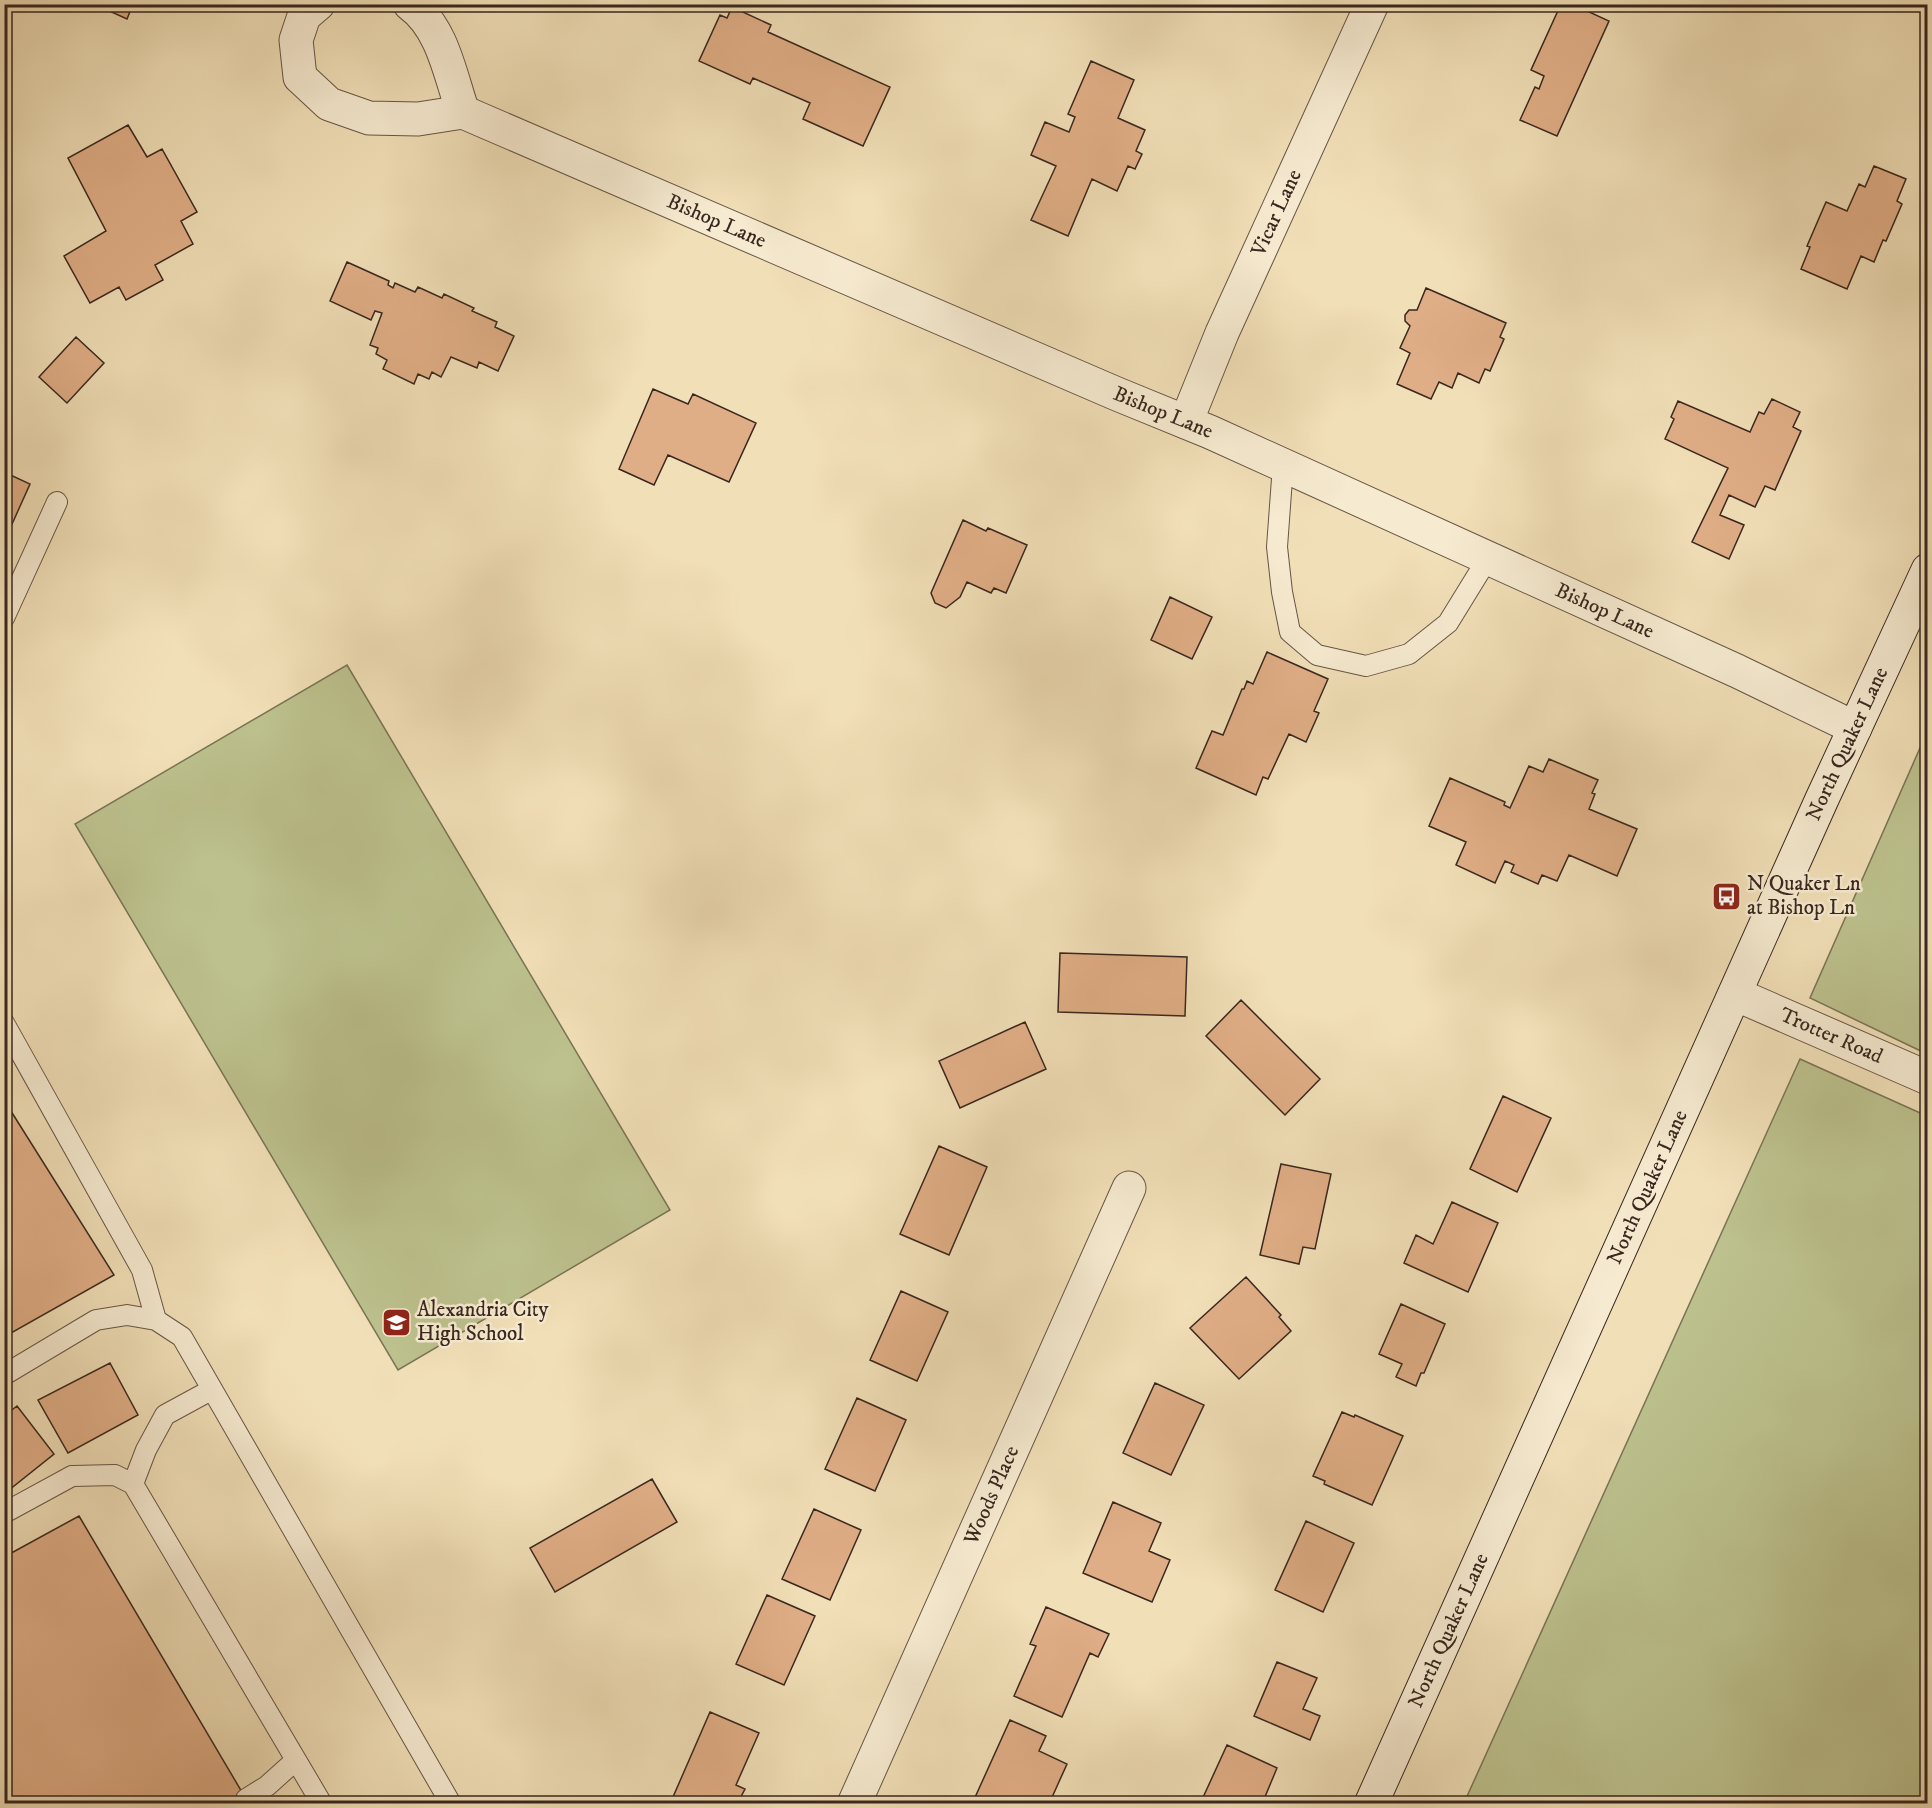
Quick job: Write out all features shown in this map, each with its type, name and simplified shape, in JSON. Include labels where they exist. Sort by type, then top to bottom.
[{"type":"street","points":[[318,4],[304,16],[296,40],[300,76],[329,104],[369,118],[418,119],[463,112],[434,30],[410,4]]},
{"type":"street","name":"Vicar Lane","points":[[1186,422],[1222,333],[1372,4]]},
{"type":"street","name":"Bishop Lane","points":[[463,112],[1095,385],[1186,422],[1737,671],[1855,728]]},
{"type":"street","name":"North Quaker Lane","points":[[1371,1803],[1928,570]]},
{"type":"street","name":"Trotter Road","points":[[1735,994],[1928,1078]]},
{"type":"street","name":"Woods Place","points":[[854,1803],[1130,1188]]},
{"type":"lane","points":[[1283,465],[1277,547],[1282,592],[1290,632],[1317,655],[1366,666],[1409,654],[1448,623],[1488,558]]},
{"type":"lane","points":[[4,618],[57,502]]},
{"type":"lane","points":[[4,1023],[142,1270],[156,1320]]},
{"type":"lane","points":[[4,1375],[96,1320],[127,1315],[156,1320],[183,1337],[211,1390],[451,1803]]},
{"type":"lane","points":[[133,1484],[146,1450],[165,1415],[211,1390]]},
{"type":"lane","points":[[4,1513],[72,1476],[116,1475],[133,1484],[322,1803]]},
{"type":"lane","points":[[246,1799],[267,1786],[296,1760]]},
{"type":"green space","points":[[347,665],[670,1210],[398,1370],[75,824]]},
{"type":"green space","points":[[1927,732],[1927,1054],[1810,998]]},
{"type":"green space","points":[[1800,1059],[1927,1116],[1927,1803],[1464,1803]]},
{"type":"building","points":[[99,4],[133,4],[127,19],[98,6]]},
{"type":"building","points":[[1561,4],[1572,4],[1609,21],[1557,136],[1520,120],[1535,87],[1539,89],[1544,76],[1531,70]]},
{"type":"building","points":[[732,7],[771,25],[768,32],[890,87],[863,146],[803,119],[810,103],[753,78],[750,84],[699,61],[720,15],[727,18]]},
{"type":"building","points":[[1091,61],[1134,80],[1118,118],[1145,130],[1136,151],[1142,154],[1135,169],[1128,166],[1117,191],[1092,179],[1068,236],[1031,220],[1056,166],[1031,155],[1045,122],[1069,132],[1075,117],[1068,114]]},
{"type":"building","points":[[128,125],[147,157],[162,149],[197,212],[181,221],[193,244],[155,265],[163,280],[126,300],[119,287],[90,303],[64,256],[106,231],[68,158]]},
{"type":"building","points":[[1874,166],[1906,179],[1897,201],[1902,204],[1874,262],[1861,256],[1847,289],[1801,269],[1810,247],[1807,246],[1826,202],[1847,211],[1859,184],[1865,187]]},
{"type":"building","points":[[347,262],[389,281],[388,285],[393,288],[395,283],[415,292],[418,287],[442,298],[444,294],[474,308],[472,311],[497,322],[495,327],[514,336],[498,371],[479,362],[477,368],[451,357],[441,377],[432,372],[429,379],[418,374],[414,384],[383,369],[387,360],[376,354],[378,348],[370,345],[382,313],[375,311],[371,320],[330,301]]},
{"type":"building","points":[[1426,288],[1506,323],[1500,337],[1504,339],[1490,371],[1485,369],[1479,383],[1458,373],[1452,388],[1439,382],[1431,399],[1397,384],[1410,353],[1400,348],[1410,326],[1405,321],[1405,315],[1409,310],[1417,310]]},
{"type":"building","points":[[76,337],[104,363],[67,403],[39,377]]},
{"type":"building","points":[[653,389],[688,404],[693,394],[756,423],[729,482],[668,455],[654,485],[619,469]]},
{"type":"building","points":[[1772,399],[1800,412],[1793,427],[1801,431],[1775,490],[1765,486],[1755,507],[1729,495],[1720,515],[1744,525],[1729,559],[1692,542],[1728,468],[1665,439],[1674,419],[1671,417],[1678,401],[1750,432],[1759,412],[1764,414]]},
{"type":"building","points":[[4,472],[30,484],[4,542]]},
{"type":"building","points":[[963,520],[986,531],[988,528],[1027,545],[1006,593],[994,588],[991,593],[967,582],[960,597],[946,608],[935,603],[931,593]]},
{"type":"building","points":[[1170,597],[1212,617],[1192,659],[1151,640]]},
{"type":"building","points":[[1267,652],[1328,679],[1314,711],[1319,713],[1306,742],[1289,734],[1268,779],[1263,777],[1256,795],[1196,768],[1212,731],[1223,735],[1242,689],[1247,681],[1253,684]]},
{"type":"building","points":[[1549,759],[1598,780],[1592,793],[1595,794],[1589,809],[1637,829],[1617,876],[1569,855],[1557,881],[1542,875],[1538,884],[1511,872],[1514,865],[1505,861],[1495,883],[1456,865],[1466,842],[1429,826],[1450,778],[1505,802],[1504,805],[1510,808],[1529,766],[1543,772]]},
{"type":"building","points":[[1060,953],[1187,957],[1185,1016],[1058,1012]]},
{"type":"building","points":[[1241,1000],[1320,1079],[1285,1115],[1206,1036]]},
{"type":"building","points":[[1025,1022],[1046,1069],[960,1108],[939,1061]]},
{"type":"building","points":[[1503,1096],[1551,1118],[1517,1192],[1470,1169]]},
{"type":"building","points":[[4,1100],[114,1275],[4,1337]]},
{"type":"building","points":[[939,1146],[987,1167],[949,1255],[900,1234]]},
{"type":"building","points":[[1281,1164],[1331,1174],[1315,1249],[1303,1247],[1299,1264],[1260,1255]]},
{"type":"building","points":[[1452,1202],[1498,1223],[1468,1292],[1404,1263],[1416,1235],[1433,1244]]},
{"type":"building","points":[[1246,1277],[1281,1315],[1279,1317],[1291,1331],[1239,1379],[1190,1328]]},
{"type":"building","points":[[901,1291],[948,1312],[917,1381],[870,1360]]},
{"type":"building","points":[[1401,1304],[1445,1324],[1416,1386],[1396,1377],[1402,1364],[1379,1354]]},
{"type":"building","points":[[110,1363],[138,1415],[68,1453],[38,1400]]},
{"type":"building","points":[[1155,1383],[1204,1405],[1171,1475],[1123,1453]]},
{"type":"building","points":[[857,1398],[906,1420],[875,1491],[825,1469]]},
{"type":"building","points":[[17,1406],[54,1454],[4,1494],[4,1416]]},
{"type":"building","points":[[1342,1412],[1354,1417],[1355,1415],[1403,1436],[1372,1505],[1324,1484],[1325,1481],[1313,1476]]},
{"type":"building","points":[[652,1479],[677,1522],[555,1592],[530,1548]]},
{"type":"building","points":[[1113,1502],[1161,1523],[1149,1551],[1170,1560],[1152,1602],[1083,1573]]},
{"type":"building","points":[[814,1509],[861,1530],[830,1600],[782,1579]]},
{"type":"building","points":[[79,1516],[249,1804],[4,1804],[4,1557]]},
{"type":"building","points":[[1306,1521],[1354,1543],[1323,1612],[1275,1590]]},
{"type":"building","points":[[767,1595],[815,1616],[784,1685],[736,1664]]},
{"type":"building","points":[[1046,1607],[1109,1634],[1098,1657],[1090,1653],[1062,1717],[1014,1696],[1036,1646],[1030,1644]]},
{"type":"building","points":[[1277,1662],[1317,1678],[1303,1709],[1320,1716],[1310,1740],[1254,1716]]},
{"type":"building","points":[[710,1712],[759,1733],[736,1785],[745,1789],[737,1804],[687,1804],[673,1797]]},
{"type":"building","points":[[1010,1720],[1046,1736],[1039,1751],[1067,1764],[1049,1804],[1038,1804],[1031,1801],[1030,1804],[972,1804]]},
{"type":"building","points":[[1227,1745],[1277,1768],[1262,1804],[1200,1804]]},
{"type":"place","name":"N Quaker Ln at Bishop Ln","points":[[1726,896]]},
{"type":"place","name":"Alexandria City High School","points":[[396,1322]]}]
